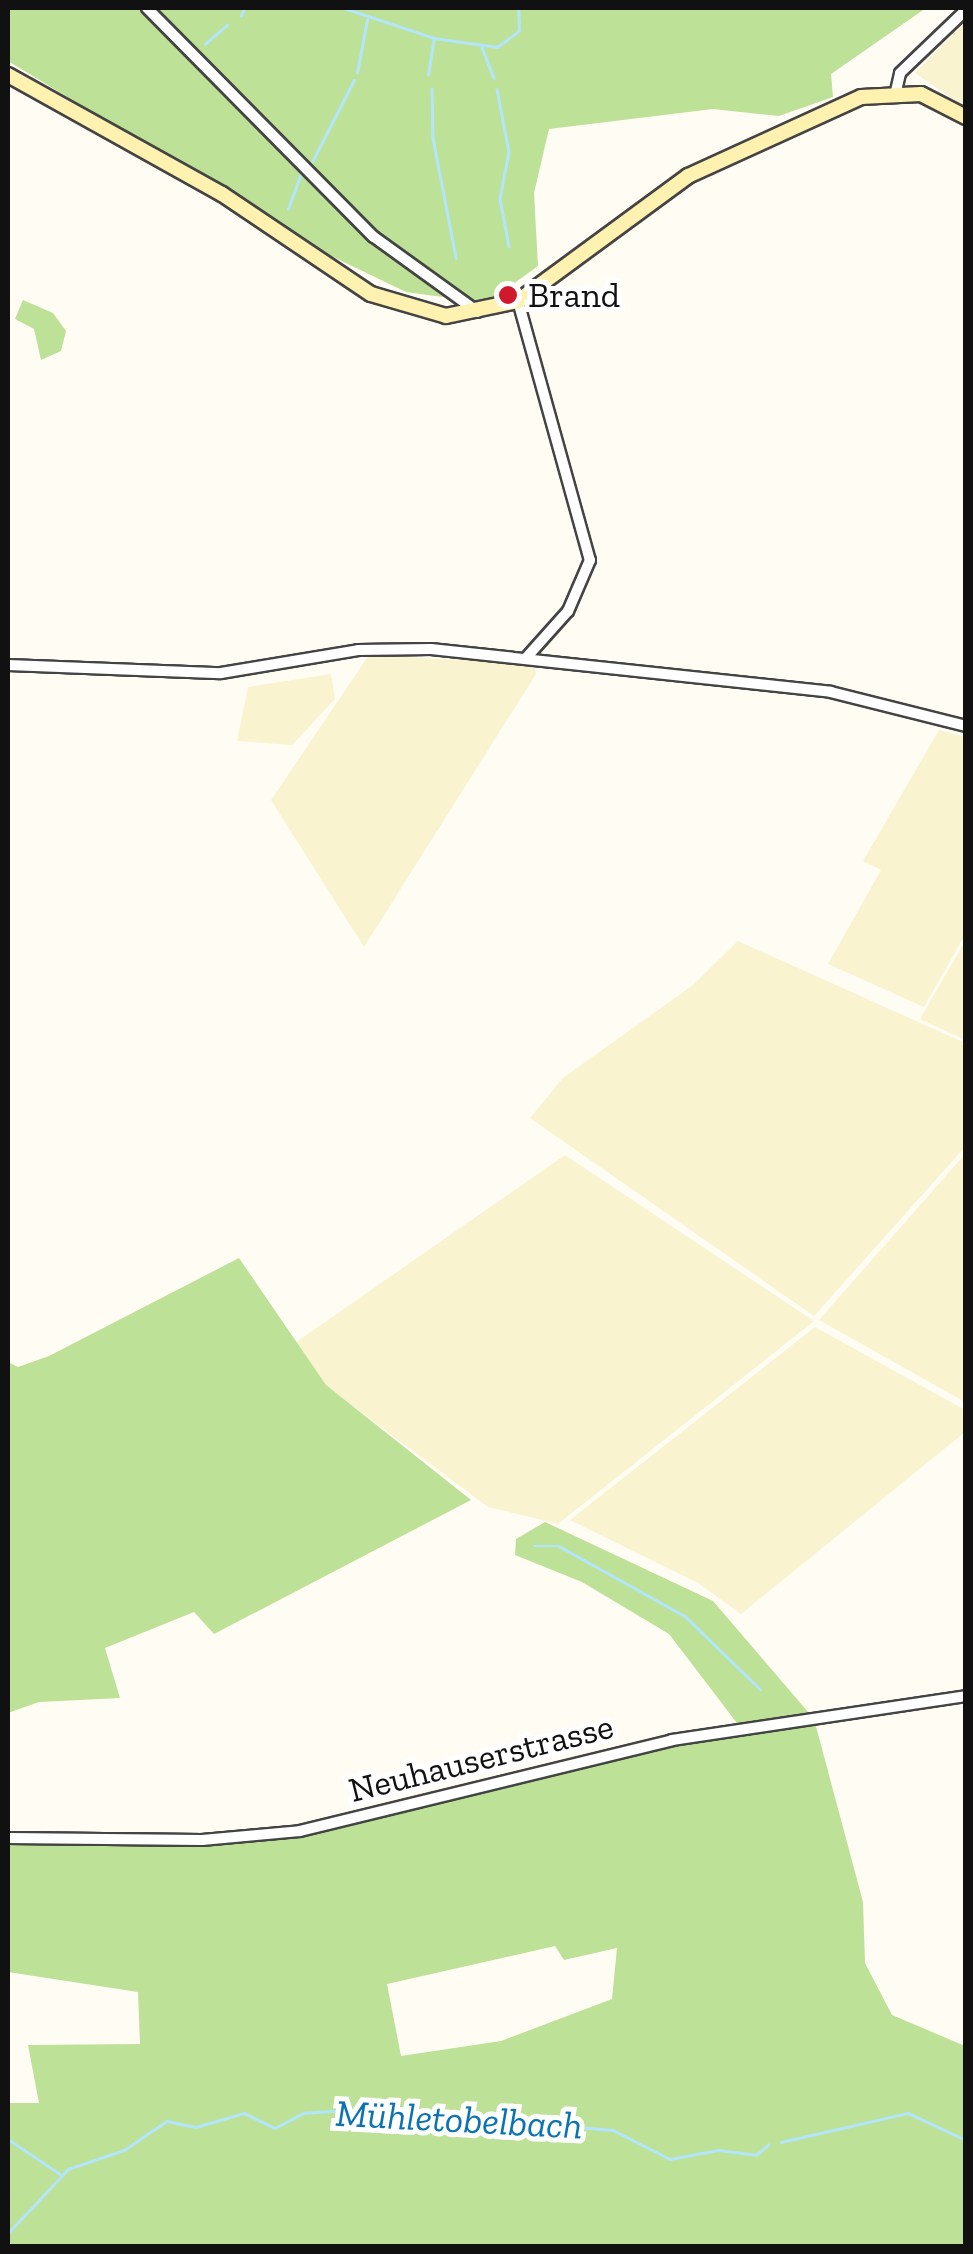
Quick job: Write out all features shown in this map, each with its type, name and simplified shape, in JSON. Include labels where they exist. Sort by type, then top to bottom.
[{"type":"street","points":[[148,8],[374,237],[478,313]]},
{"type":"street","points":[[896,92],[900,73],[966,10]]},
{"type":"street","points":[[8,75],[231,199],[384,301],[430,314],[478,313],[518,301],[711,162],[861,98],[896,92],[966,117]]},
{"type":"street","points":[[518,301],[590,560],[568,611],[526,658]]},
{"type":"street","points":[[8,664],[221,673],[402,648],[526,658],[868,700],[966,726]]},
{"type":"street","name":"Neuhauserstrasse","points":[[8,1838],[202,1840],[300,1830],[672,1740],[966,1696]]},
{"type":"shaded area","points":[[965,22],[965,107],[915,73]]},
{"type":"shaded area","points":[[369,655],[534,664],[536,674],[364,947],[271,800]]},
{"type":"shaded area","points":[[331,674],[335,699],[292,745],[237,741],[248,687]]},
{"type":"shaded area","points":[[939,730],[965,737],[965,935],[924,1007],[828,964],[881,870],[863,861]]},
{"type":"shaded area","points":[[738,941],[965,1043],[965,1147],[814,1316],[530,1118],[563,1078],[693,985]]},
{"type":"shaded area","points":[[965,941],[965,1040],[920,1019]]},
{"type":"shaded area","points":[[965,1154],[965,1402],[819,1320]]},
{"type":"shaded area","points":[[565,1155],[814,1321],[558,1524],[488,1507],[325,1385],[292,1345]]},
{"type":"shaded area","points":[[815,1327],[965,1410],[965,1432],[741,1614],[698,1583],[570,1520]]},
{"type":"green space","points":[[8,8],[926,8],[831,74],[833,97],[779,116],[713,109],[549,129],[534,193],[538,266],[487,303],[406,292],[323,252],[8,61]]},
{"type":"green space","points":[[23,300],[53,313],[66,331],[61,351],[41,360],[34,329],[15,319]]},
{"type":"green space","points":[[239,1258],[326,1385],[471,1500],[214,1634],[194,1612],[105,1648],[120,1698],[39,1702],[8,1713],[8,1362],[18,1367],[49,1356]]},
{"type":"green space","points":[[545,1522],[713,1601],[814,1719],[863,1902],[865,1963],[892,2015],[965,2046],[965,2246],[8,2246],[8,2103],[39,2103],[28,2045],[140,2044],[138,1992],[8,1972],[8,1838],[202,1840],[300,1831],[740,1727],[669,1634],[582,1582],[515,1555],[516,1539]],"holes":[[[555,1946],[564,1960],[617,1948],[612,1999],[501,2041],[401,2056],[387,1984]]]},
{"type":"waterway","points":[[241,16],[244,8]]},
{"type":"waterway","points":[[344,8],[434,38],[497,47],[519,31],[518,8]]},
{"type":"waterway","points":[[357,73],[367,20]]},
{"type":"waterway","points":[[205,44],[227,25]]},
{"type":"waterway","points":[[428,75],[434,38]]},
{"type":"waterway","points":[[482,47],[494,78]]},
{"type":"waterway","points":[[312,162],[354,80]]},
{"type":"waterway","points":[[432,89],[433,138],[456,258]]},
{"type":"waterway","points":[[497,89],[509,152],[500,199],[509,246]]},
{"type":"waterway","points":[[288,209],[301,173]]},
{"type":"waterway","points":[[534,1546],[559,1546],[685,1616],[760,1689]]},
{"type":"waterway","name":"Mühletobelbach","points":[[8,2233],[68,2169],[124,2150],[167,2121],[196,2127],[244,2113],[275,2128],[303,2113],[345,2110],[496,2129],[516,2122],[613,2130],[670,2159],[718,2150],[756,2155],[768,2145]]},
{"type":"waterway","name":"Mühletobelbach","points":[[781,2142],[908,2113],[966,2140]]},
{"type":"waterway","points":[[8,2139],[60,2174]]},
{"type":"place","name":"Brand","points":[[508,295]]}]
